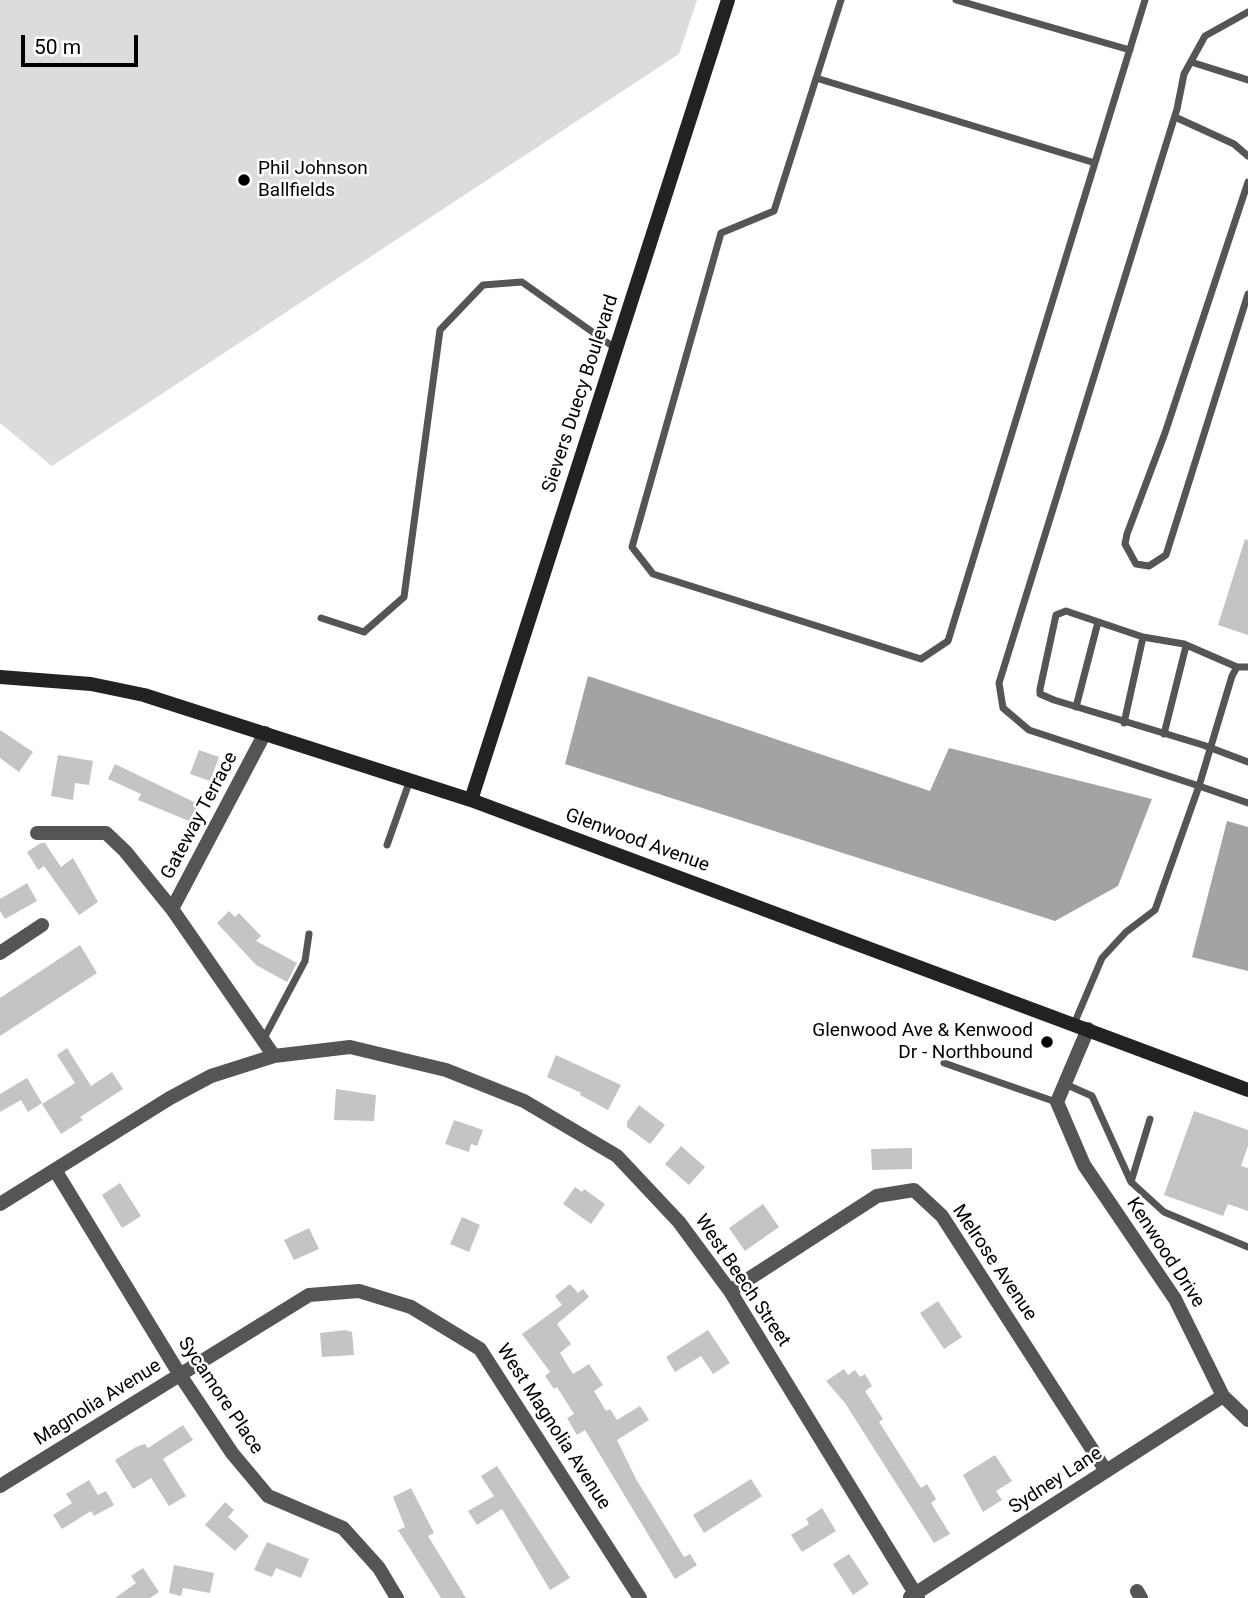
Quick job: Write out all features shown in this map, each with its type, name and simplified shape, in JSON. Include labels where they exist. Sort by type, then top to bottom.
[{"type":"street","name":"Sievers Duecy Boulevard","points":[[471,800],[728,0]]},
{"type":"street","name":"Glenwood Avenue","points":[[0,677],[90,684],[144,695],[471,800],[1248,1090]]},
{"type":"street","name":"Gateway Terrace","points":[[265,733],[173,909],[274,1056]]},
{"type":"street","points":[[37,833],[106,833],[125,851],[173,909]]},
{"type":"street","points":[[0,953],[42,925]]},
{"type":"street","points":[[1057,1102],[1088,1029]]},
{"type":"street","name":"West Beech Street","points":[[0,1205],[170,1098],[211,1076],[274,1056],[350,1047],[446,1070],[524,1101],[617,1156],[679,1222],[730,1291],[915,1596]]},
{"type":"street","name":"Kenwood Drive","points":[[1057,1102],[1084,1165],[1175,1299],[1223,1396],[1248,1420]]},
{"type":"street","name":"Sycamore Place","points":[[55,1170],[180,1375],[232,1452],[268,1496],[343,1528],[379,1568],[397,1598]]},
{"type":"street","name":"Melrose Avenue","points":[[730,1291],[877,1196],[914,1190],[942,1216],[1106,1471]]},
{"type":"street","name":"West Magnolia Avenue","points":[[180,1375],[309,1294],[359,1291],[411,1307],[480,1349],[639,1598]]},
{"type":"street","name":"Magnolia Avenue","points":[[0,1486],[180,1375]]},
{"type":"street","name":"Sydney Lane","points":[[915,1596],[1223,1396]]},
{"type":"lane","points":[[841,0],[774,211],[721,233],[632,547],[653,574],[921,659],[948,641],[1145,0]]},
{"type":"lane","points":[[956,0],[1130,50]]},
{"type":"lane","points":[[1248,12],[1205,36],[1184,74],[1175,117],[999,683],[1003,708],[1030,730],[1248,803]]},
{"type":"lane","points":[[1191,62],[1248,80]]},
{"type":"lane","points":[[816,78],[1095,163]]},
{"type":"lane","points":[[1175,117],[1234,144],[1248,156]]},
{"type":"lane","points":[[1248,182],[1165,433],[1127,534],[1125,544],[1136,564],[1149,566],[1166,555],[1248,293]]},
{"type":"lane","points":[[321,618],[364,632],[404,597],[440,330],[484,285],[522,282],[615,348]]},
{"type":"lane","points":[[1248,667],[1237,667],[1186,646],[1143,637],[1066,611],[1056,615],[1040,694],[1248,762]]},
{"type":"lane","points":[[1076,707],[1098,622]]},
{"type":"lane","points":[[1124,723],[1143,637]]},
{"type":"lane","points":[[1164,734],[1186,646]]},
{"type":"lane","points":[[1074,1024],[1102,958],[1126,932],[1155,910],[1237,667]]},
{"type":"lane","points":[[387,845],[410,780]]},
{"type":"lane","points":[[262,1040],[305,961],[309,934]]},
{"type":"lane","points":[[944,1063],[1057,1102]]},
{"type":"lane","points":[[1065,1083],[1092,1096],[1130,1182],[1164,1212],[1248,1247]]},
{"type":"lane","points":[[1130,1182],[1150,1119]]},
{"type":"shaded area","name":"Phil Johnson Ballfields","points":[[0,0],[697,0],[679,54],[52,466],[0,423]]},
{"type":"shaded area","points":[[588,676],[930,791],[949,748],[1152,799],[1118,886],[1055,921],[565,764]]},
{"type":"shaded area","points":[[1227,821],[1248,827],[1248,971],[1192,957]]},
{"type":"building","points":[[1245,539],[1248,540],[1248,635],[1218,625]]},
{"type":"building","points":[[0,730],[33,752],[19,772],[0,758]]},
{"type":"building","points":[[199,750],[219,757],[210,781],[190,774]]},
{"type":"building","points":[[58,755],[93,761],[89,785],[75,783],[73,800],[51,796]]},
{"type":"building","points":[[115,764],[198,804],[189,821],[138,800],[141,794],[108,779]]},
{"type":"building","points":[[45,843],[61,867],[73,858],[98,902],[79,915],[44,866],[38,870],[27,852]]},
{"type":"building","points":[[27,883],[37,901],[5,919],[0,911],[0,899]]},
{"type":"building","points":[[229,911],[235,917],[239,913],[261,936],[256,941],[297,963],[287,982],[256,965],[217,923]]},
{"type":"building","points":[[80,945],[97,973],[0,1036],[0,998]]},
{"type":"building","points":[[67,1048],[91,1086],[112,1072],[123,1089],[80,1117],[83,1120],[61,1134],[42,1104],[75,1083],[57,1055]]},
{"type":"building","points":[[556,1055],[621,1085],[608,1110],[580,1095],[581,1093],[547,1077]]},
{"type":"building","points":[[27,1078],[42,1103],[28,1112],[21,1100],[0,1112],[0,1094]]},
{"type":"building","points":[[336,1089],[376,1095],[374,1121],[334,1120]]},
{"type":"building","points":[[639,1105],[665,1125],[650,1144],[627,1127],[627,1122]]},
{"type":"building","points":[[1194,1111],[1248,1130],[1248,1146],[1241,1166],[1248,1168],[1248,1211],[1228,1204],[1223,1216],[1164,1195]]},
{"type":"building","points":[[454,1120],[483,1130],[477,1146],[471,1144],[469,1152],[445,1144]]},
{"type":"building","points":[[681,1146],[705,1167],[689,1185],[665,1164]]},
{"type":"building","points":[[912,1148],[912,1169],[872,1170],[871,1149]]},
{"type":"building","points":[[120,1183],[141,1216],[122,1228],[102,1195]]},
{"type":"building","points":[[575,1187],[582,1192],[584,1189],[605,1204],[591,1224],[563,1204]]},
{"type":"building","points":[[763,1204],[779,1227],[745,1251],[729,1228]]},
{"type":"building","points":[[462,1217],[480,1225],[469,1252],[450,1244]]},
{"type":"building","points":[[309,1228],[319,1249],[294,1260],[284,1240]]},
{"type":"building","points":[[570,1284],[578,1293],[583,1289],[589,1297],[557,1324],[571,1344],[560,1353],[573,1374],[589,1364],[603,1385],[594,1391],[606,1411],[610,1409],[617,1420],[640,1406],[649,1420],[617,1440],[636,1479],[684,1557],[690,1554],[697,1565],[675,1579],[585,1430],[577,1435],[567,1418],[574,1414],[557,1387],[554,1389],[545,1376],[550,1372],[522,1334],[562,1305],[555,1296]]},
{"type":"building","points":[[938,1301],[962,1337],[944,1349],[920,1313]]},
{"type":"building","points":[[345,1330],[352,1332],[354,1355],[322,1357],[320,1333]]},
{"type":"building","points":[[708,1330],[730,1363],[713,1374],[701,1356],[675,1372],[666,1357]]},
{"type":"building","points":[[844,1369],[848,1375],[855,1370],[860,1377],[865,1374],[872,1386],[865,1391],[883,1419],[879,1422],[921,1488],[927,1484],[936,1499],[931,1503],[950,1534],[934,1543],[845,1403],[826,1381]]},
{"type":"building","points":[[183,1425],[193,1440],[163,1459],[186,1496],[169,1506],[151,1478],[133,1489],[115,1460],[136,1447],[145,1444],[148,1448]]},
{"type":"building","points":[[995,1455],[1012,1481],[996,1491],[1002,1500],[983,1512],[963,1475]]},
{"type":"building","points":[[497,1466],[570,1578],[550,1590],[502,1509],[477,1525],[468,1511],[494,1496],[481,1476]]},
{"type":"building","points":[[751,1479],[762,1496],[704,1533],[693,1515]]},
{"type":"building","points":[[89,1480],[98,1495],[106,1491],[114,1505],[94,1516],[91,1511],[62,1529],[53,1515],[72,1503],[66,1494]]},
{"type":"building","points":[[411,1488],[434,1533],[428,1536],[466,1598],[441,1598],[398,1530],[405,1527],[393,1497]]},
{"type":"building","points":[[225,1502],[234,1510],[228,1517],[249,1536],[235,1551],[205,1525]]},
{"type":"building","points":[[822,1508],[836,1531],[802,1552],[791,1535],[809,1524],[806,1519]]},
{"type":"building","points":[[267,1542],[309,1559],[301,1578],[276,1568],[272,1577],[254,1570]]},
{"type":"building","points":[[849,1554],[869,1584],[853,1595],[833,1564]]},
{"type":"building","points":[[174,1565],[214,1573],[210,1593],[183,1588],[181,1596],[169,1593]]},
{"type":"building","points":[[143,1568],[159,1592],[150,1598],[115,1598],[136,1583],[131,1576]]},
{"type":"place","name":"Phil Johnson Ballfields","points":[[244,180]]},
{"type":"place","name":"Glenwood Ave & Kenwood Dr - Northbound","points":[[1047,1042]]}]
